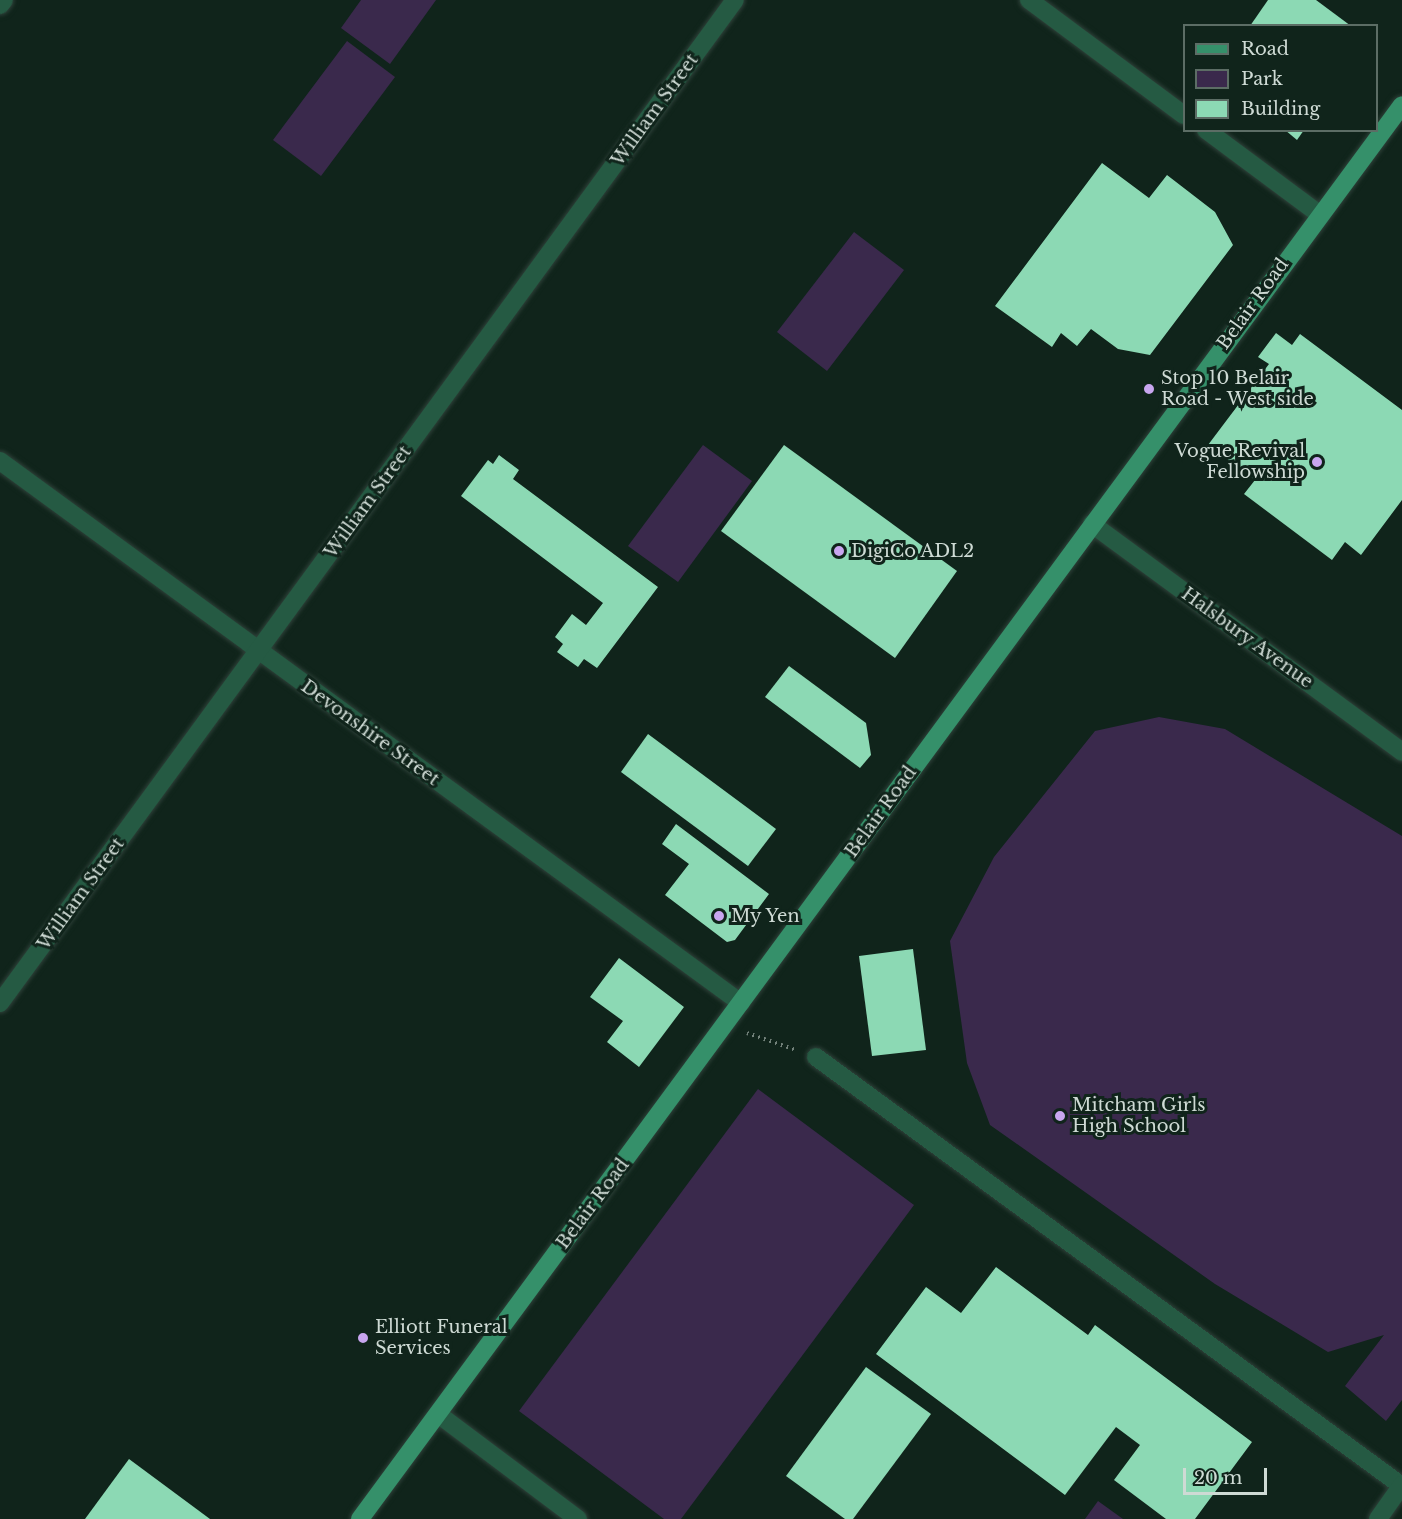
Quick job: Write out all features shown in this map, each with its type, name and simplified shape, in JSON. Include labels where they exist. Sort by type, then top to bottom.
[{"type":"main road","name":"Belair Road","points":[[360,1519],[730,1019],[1319,214],[1402,105]]},
{"type":"street","points":[[0,5],[4,0]]},
{"type":"street","name":"William Street","points":[[0,1003],[735,0]]},
{"type":"street","points":[[1029,0],[1183,114]]},
{"type":"street","points":[[1209,132],[1319,214]]},
{"type":"street","name":"Devonshire Street","points":[[0,461],[258,652],[741,1003]]},
{"type":"street","name":"Halsbury Avenue","points":[[1092,524],[1402,752]]},
{"type":"street","points":[[816,1057],[1402,1486],[1378,1519]]},
{"type":"street","points":[[438,1414],[579,1519]]},
{"type":"path","points":[[730,1019],[750,1035],[816,1057]]},
{"type":"green space","points":[[361,0],[436,0],[390,64],[341,28]]},
{"type":"green space","points":[[347,41],[395,77],[321,176],[273,140]]},
{"type":"green space","points":[[854,232],[904,270],[827,371],[777,332]]},
{"type":"green space","points":[[703,445],[752,481],[678,582],[628,546]]},
{"type":"green space","points":[[1159,717],[1225,729],[1402,836],[1402,1400],[1386,1421],[1345,1386],[1384,1335],[1328,1352],[1215,1284],[990,1125],[967,1063],[950,941],[994,857],[1095,731]]},
{"type":"green space","points":[[758,1089],[914,1205],[681,1519],[664,1519],[519,1411]]},
{"type":"green space","points":[[1098,1501],[1123,1519],[1085,1519]]},
{"type":"building","points":[[1268,0],[1316,0],[1348,24],[1251,24]]},
{"type":"building","points":[[1287,132],[1303,132],[1297,140]]},
{"type":"building","points":[[1102,163],[1149,198],[1167,175],[1215,212],[1233,245],[1150,355],[1118,349],[1091,329],[1077,346],[1061,333],[1052,347],[995,306]]},
{"type":"building","name":"Vogue Revival Fellowship","points":[[1276,333],[1292,345],[1300,334],[1402,410],[1402,500],[1361,555],[1345,542],[1332,560],[1244,494],[1255,480],[1208,445],[1269,364],[1258,357]]},
{"type":"building","name":"DigiCo ADL2","points":[[784,445],[957,571],[895,658],[721,531]]},
{"type":"building","points":[[499,455],[519,470],[513,479],[658,587],[597,668],[584,659],[578,667],[557,652],[563,644],[555,637],[572,614],[586,625],[603,603],[461,496],[488,460],[493,464]]},
{"type":"building","points":[[789,666],[866,723],[871,755],[860,768],[765,697]]},
{"type":"building","points":[[648,734],[776,829],[748,866],[621,772]]},
{"type":"building","points":[[676,824],[769,894],[735,940],[727,942],[665,895],[689,864],[662,844]]},
{"type":"building","points":[[913,949],[926,1050],[872,1056],[859,956]]},
{"type":"building","points":[[619,958],[684,1007],[639,1067],[607,1042],[623,1021],[590,997]]},
{"type":"building","points":[[996,1267],[1088,1335],[1095,1325],[1252,1442],[1195,1519],[1166,1519],[1114,1480],[1140,1445],[1116,1427],[1065,1495],[876,1354],[926,1287],[961,1313]]},
{"type":"building","points":[[866,1367],[931,1414],[853,1519],[845,1519],[786,1476]]},
{"type":"building","points":[[129,1459],[210,1519],[85,1519]]},
{"type":"place","name":"Stop 10 Belair Road - West side","points":[[1149,389]]},
{"type":"place","name":"Vogue Revival Fellowship","points":[[1317,462]]},
{"type":"place","name":"DigiCo ADL2","points":[[839,551]]},
{"type":"place","name":"My Yen","points":[[719,916]]},
{"type":"place","name":"Mitcham Girls High School","points":[[1060,1116]]},
{"type":"place","name":"Elliott Funeral Services","points":[[363,1338]]}]
